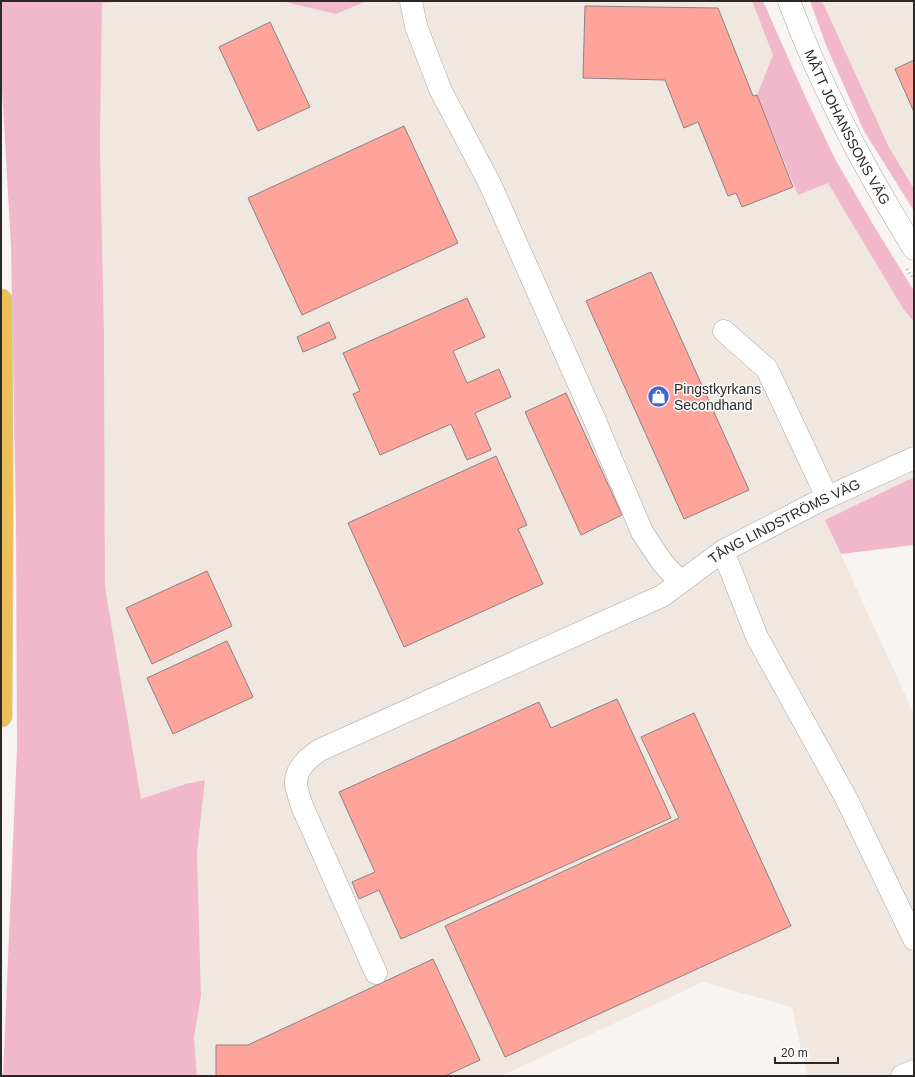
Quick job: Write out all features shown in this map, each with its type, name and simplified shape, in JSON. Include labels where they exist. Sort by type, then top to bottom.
[{"type":"highway","points":[[1,300],[1,716]]},
{"type":"street","points":[[411,1],[416,26],[440,89],[490,184],[590,408],[642,532],[662,562],[680,582]]},
{"type":"street","name":"MÅTT JOHANSSONS VÄG","points":[[788,1],[817,72],[846,132],[914,249]]},
{"type":"street","points":[[724,331],[767,369],[827,497]]},
{"type":"street","name":"TÅNG LINDSTRÖMS VÄG","points":[[376,973],[302,806],[296,784],[299,771],[304,762],[320,750],[662,596],[723,551],[827,497],[914,458]]},
{"type":"street","points":[[723,551],[756,637],[846,798],[914,939]]},
{"type":"street","points":[[902,1076],[914,1071]]},
{"type":"shaded area","points":[[1,1],[129,1],[102,3],[100,145],[104,335],[105,587],[141,799],[185,784],[205,780],[197,853],[201,996],[194,1038],[197,1076],[3,1076],[17,748],[16,523],[11,247],[1,70]]},
{"type":"shaded area","points":[[129,1],[281,1],[336,14],[367,1],[762,1],[797,97],[914,296],[914,477],[825,520],[914,714],[914,1076],[807,1076],[792,1007],[703,982],[501,1076],[197,1076],[194,1038],[201,996],[197,853],[205,780],[185,784],[141,800],[105,587],[104,335],[100,145],[102,3]]},
{"type":"shaded area","points":[[281,1],[367,1],[336,14]]},
{"type":"shaded area","points":[[752,1],[763,1],[835,159],[914,291],[914,322],[904,310],[828,183],[798,195],[757,95],[773,55]]},
{"type":"shaded area","points":[[810,1],[822,1],[889,147],[914,189],[914,211],[864,131],[826,45]]},
{"type":"shaded area","points":[[822,1],[914,1],[914,189],[889,147]]},
{"type":"shaded area","points":[[914,477],[914,545],[841,554],[825,520]]},
{"type":"building","points":[[585,6],[718,8],[753,96],[757,95],[793,187],[742,207],[736,193],[728,196],[698,122],[684,128],[665,80],[583,78]]},
{"type":"building","points":[[270,22],[310,107],[258,131],[219,47]]},
{"type":"building","points":[[914,60],[914,112],[895,69]]},
{"type":"building","points":[[404,126],[458,243],[302,315],[248,198]]},
{"type":"building","points":[[651,272],[749,490],[684,519],[586,301]]},
{"type":"building","points":[[467,298],[485,337],[453,351],[467,383],[499,369],[511,397],[475,413],[491,450],[467,460],[451,424],[380,455],[353,394],[360,391],[343,353]]},
{"type":"building","points":[[329,322],[336,338],[303,352],[297,337]]},
{"type":"building","points":[[566,393],[622,515],[581,535],[525,412]]},
{"type":"building","points":[[496,456],[527,525],[518,529],[543,584],[404,647],[348,523]]},
{"type":"building","points":[[207,571],[232,626],[152,664],[126,608]]},
{"type":"building","points":[[227,641],[253,697],[173,734],[147,678]]},
{"type":"building","points":[[617,699],[671,818],[401,939],[379,890],[359,899],[352,882],[375,872],[339,792],[539,702],[551,728]]},
{"type":"building","points":[[694,713],[791,926],[505,1057],[445,926],[679,818],[641,737]]},
{"type":"building","points":[[433,959],[480,1060],[445,1076],[216,1076],[216,1045],[248,1045]]},
{"type":"place","name":"Pingstkyrkans Secondhand","points":[[659,397]]}]
